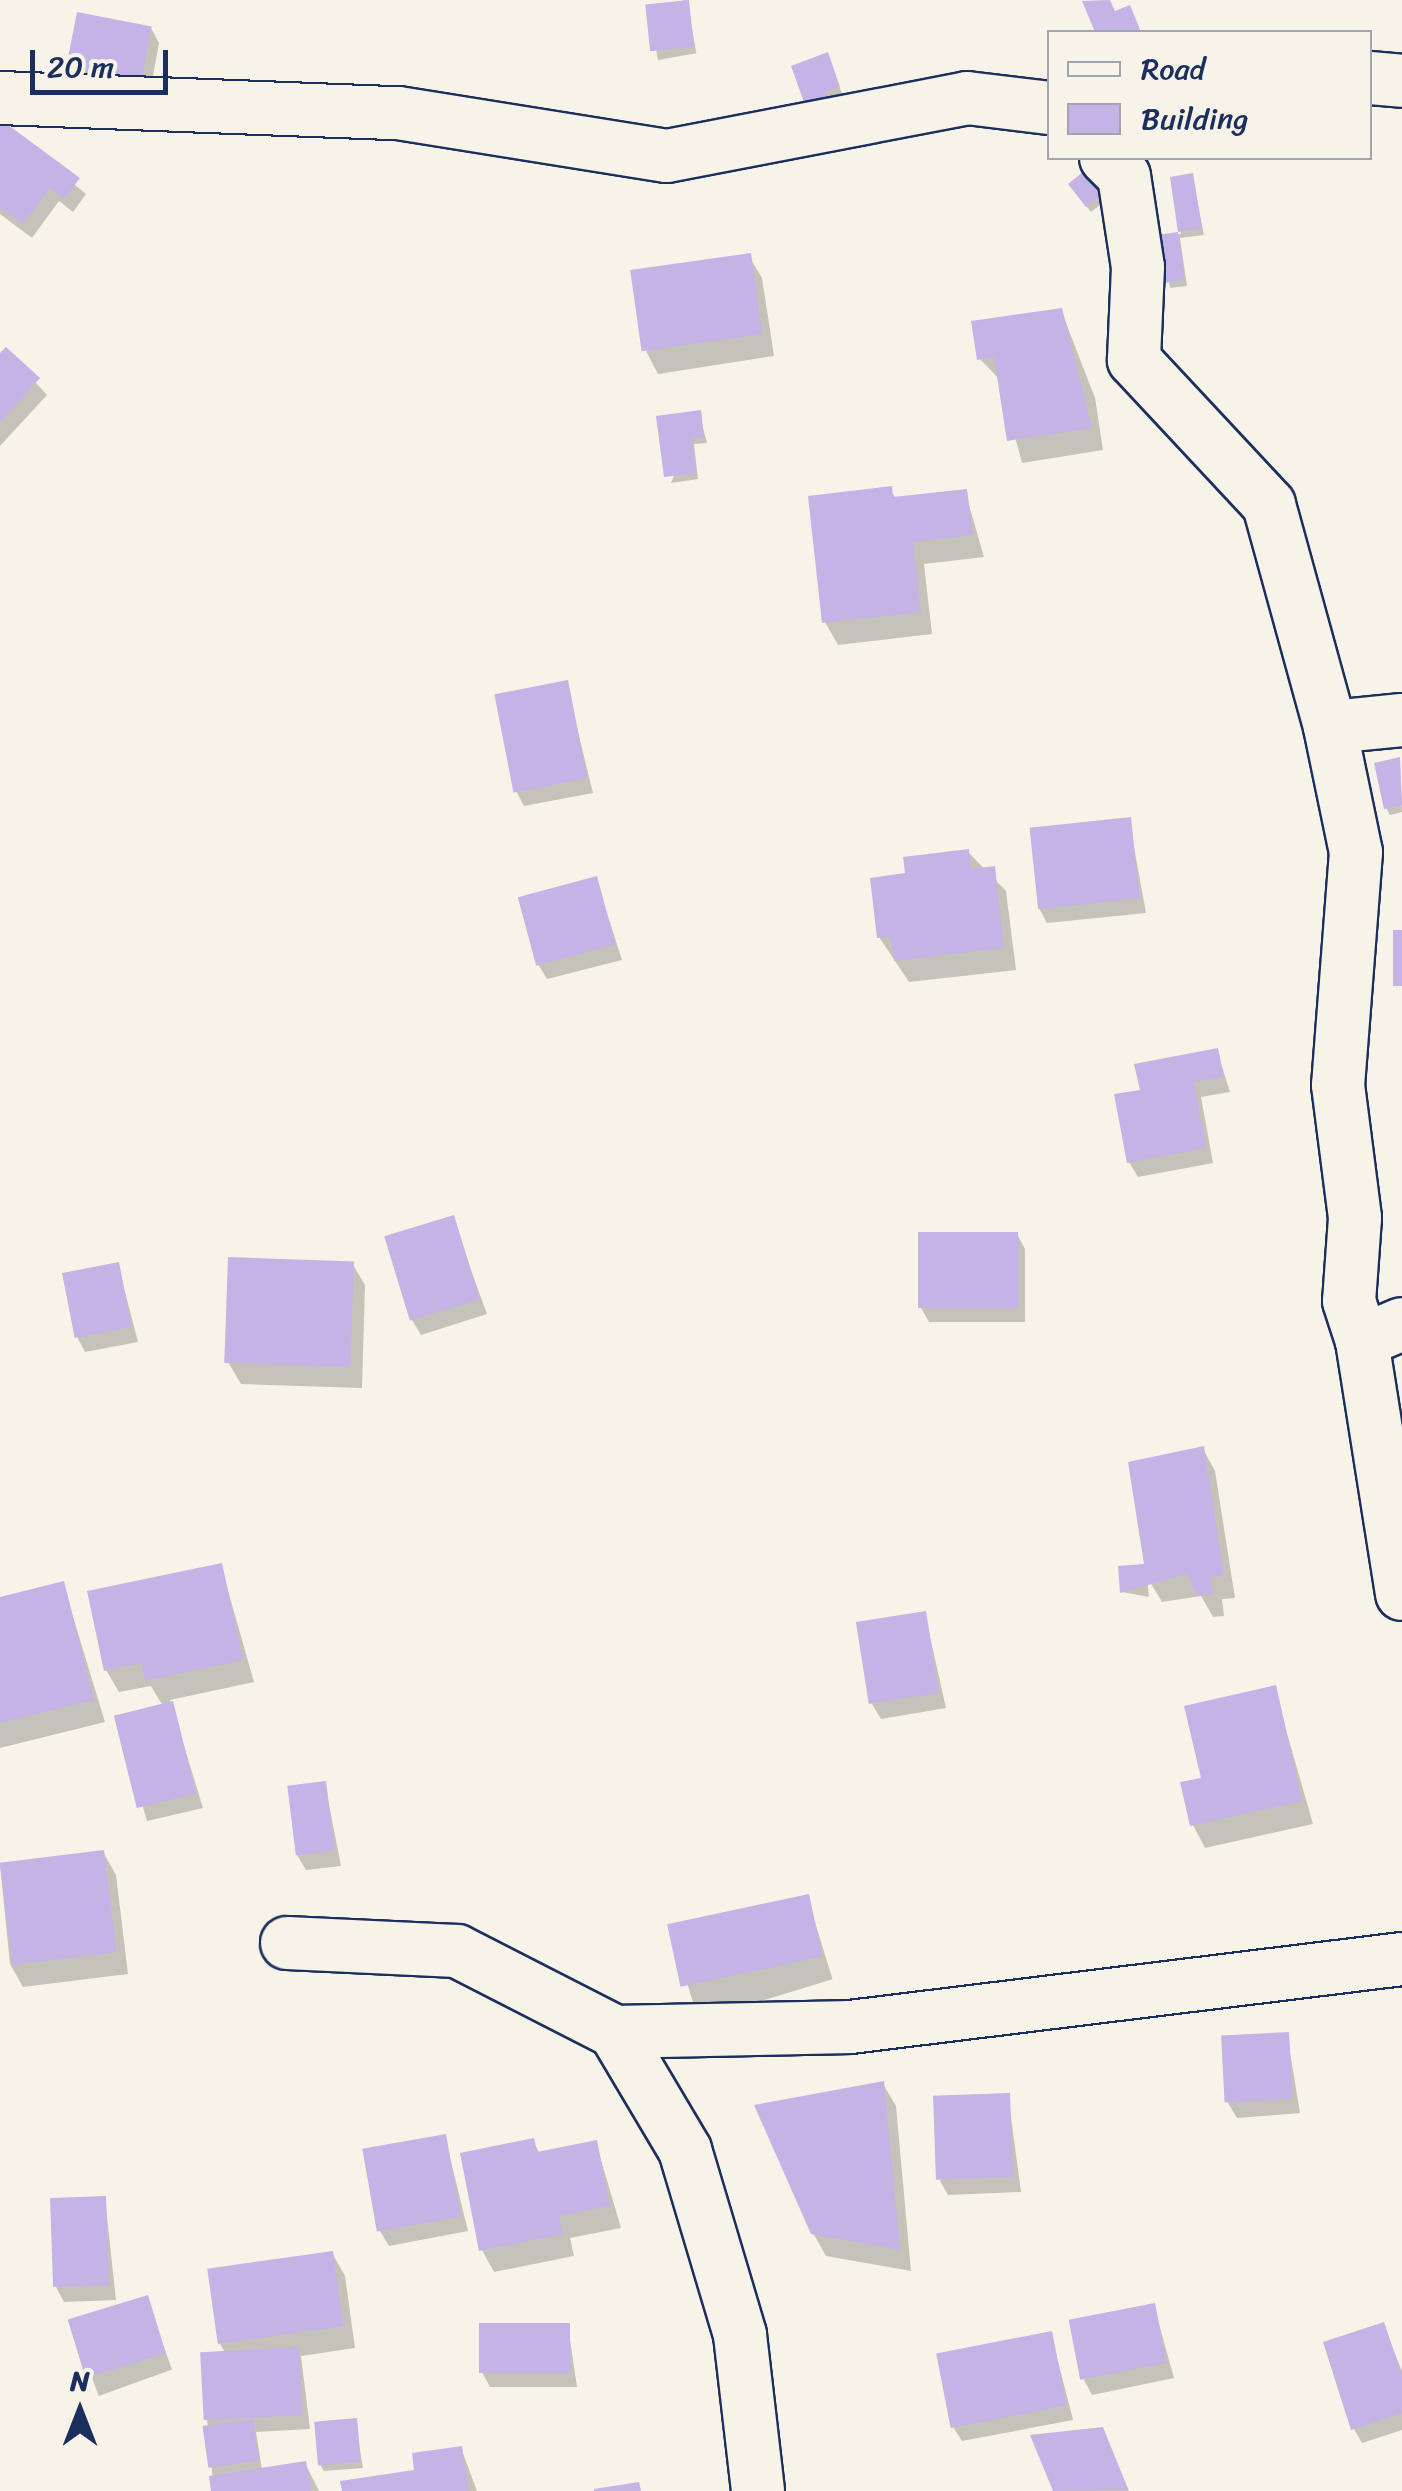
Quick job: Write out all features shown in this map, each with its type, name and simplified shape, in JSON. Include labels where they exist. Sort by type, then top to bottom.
[{"type":"street","points":[[1372,78],[1402,81]]},
{"type":"street","points":[[0,98],[398,114],[667,156],[968,98],[1047,108]]},
{"type":"street","points":[[1108,160],[1124,176],[1138,267],[1134,360],[1269,506],[1330,728],[1356,852],[1338,1086],[1355,1218],[1349,1301],[1382,1333],[1402,1594]]},
{"type":"street","points":[[1330,728],[1402,720]]},
{"type":"street","points":[[287,1943],[456,1951],[615,2032],[850,2027],[1402,1960]]},
{"type":"street","points":[[615,2032],[685,2150],[740,2334],[758,2491]]},
{"type":"building","points":[[689,0],[694,47],[650,51],[645,5]]},
{"type":"building","points":[[1110,0],[1115,11],[1130,5],[1140,30],[1094,30],[1082,1]]},
{"type":"building","points":[[77,12],[152,27],[141,80],[67,65]]},
{"type":"building","points":[[828,52],[840,87],[825,92],[832,112],[810,119],[791,66]]},
{"type":"building","points":[[0,119],[80,178],[64,199],[50,188],[23,224],[0,208]]},
{"type":"building","points":[[1094,163],[1102,194],[1086,207],[1068,184]]},
{"type":"building","points":[[1193,173],[1202,228],[1178,232],[1170,177]]},
{"type":"building","points":[[1178,232],[1185,280],[1164,283],[1157,235]]},
{"type":"building","points":[[751,253],[762,334],[642,351],[630,270]]},
{"type":"building","points":[[1062,308],[1092,428],[1007,441],[994,357],[977,360],[971,321]]},
{"type":"building","points":[[6,347],[40,378],[0,423],[0,353]]},
{"type":"building","points":[[701,410],[704,437],[692,438],[696,473],[664,477],[656,416]]},
{"type":"building","points":[[892,486],[893,497],[967,489],[973,535],[913,542],[921,612],[822,623],[808,496]]},
{"type":"building","points":[[568,680],[587,778],[513,792],[494,694]]},
{"type":"building","points":[[1400,757],[1402,805],[1384,809],[1374,763]]},
{"type":"building","points":[[1131,817],[1140,899],[1038,909],[1030,828]]},
{"type":"building","points":[[969,849],[971,869],[995,866],[1004,948],[894,961],[891,937],[877,938],[870,878],[905,873],[903,857]]},
{"type":"building","points":[[597,876],[615,945],[536,966],[518,897]]},
{"type":"building","points":[[1393,930],[1402,930],[1402,986],[1393,986]]},
{"type":"building","points":[[1218,1048],[1224,1077],[1194,1082],[1206,1148],[1127,1163],[1114,1094],[1140,1090],[1134,1064]]},
{"type":"building","points":[[454,1215],[480,1299],[410,1320],[384,1236]]},
{"type":"building","points":[[918,1232],[1018,1232],[1018,1308],[918,1308]]},
{"type":"building","points":[[228,1257],[354,1261],[350,1367],[224,1363]]},
{"type":"building","points":[[119,1262],[132,1327],[75,1338],[62,1273]]},
{"type":"building","points":[[1204,1446],[1224,1576],[1211,1577],[1213,1594],[1198,1596],[1187,1574],[1120,1593],[1118,1566],[1144,1564],[1128,1462]]},
{"type":"building","points":[[222,1563],[243,1660],[145,1681],[142,1663],[104,1671],[87,1591]]},
{"type":"building","points":[[64,1581],[94,1700],[0,1723],[0,1597]]},
{"type":"building","points":[[926,1611],[939,1693],[869,1704],[856,1622]]},
{"type":"building","points":[[1276,1685],[1302,1801],[1190,1826],[1180,1782],[1201,1778],[1184,1706]]},
{"type":"building","points":[[173,1701],[196,1793],[137,1808],[114,1716]]},
{"type":"building","points":[[326,1781],[335,1850],[296,1855],[287,1786]]},
{"type":"building","points":[[104,1850],[117,1952],[12,1965],[0,1863]]},
{"type":"building","points":[[809,1894],[822,1957],[680,1987],[667,1924]]},
{"type":"building","points":[[1289,2032],[1293,2099],[1225,2102],[1221,2036]]},
{"type":"building","points":[[884,2081],[900,2250],[811,2234],[754,2105]]},
{"type":"building","points":[[1010,2093],[1013,2177],[936,2180],[933,2096]]},
{"type":"building","points":[[446,2134],[461,2217],[377,2231],[362,2149]]},
{"type":"building","points":[[534,2138],[537,2152],[597,2140],[610,2206],[559,2216],[563,2234],[479,2251],[460,2153]]},
{"type":"building","points":[[106,2196],[109,2285],[53,2287],[50,2198]]},
{"type":"building","points":[[333,2251],[344,2326],[218,2344],[207,2269]]},
{"type":"building","points":[[148,2295],[166,2353],[86,2378],[68,2320]]},
{"type":"building","points":[[1155,2303],[1167,2363],[1080,2380],[1069,2320]]},
{"type":"building","points":[[1384,2322],[1402,2375],[1402,2413],[1351,2430],[1323,2342]]},
{"type":"building","points":[[479,2323],[570,2323],[570,2373],[479,2373]]},
{"type":"building","points":[[1052,2331],[1067,2406],[951,2428],[936,2354]]},
{"type":"building","points":[[299,2347],[303,2415],[204,2420],[200,2352]]},
{"type":"building","points":[[357,2418],[361,2462],[318,2466],[314,2422]]},
{"type":"building","points":[[253,2419],[259,2461],[208,2468],[202,2426]]},
{"type":"building","points":[[1103,2427],[1128,2489],[1053,2491],[1030,2435]]},
{"type":"building","points":[[462,2446],[469,2491],[342,2491],[340,2481],[414,2470],[412,2453]]},
{"type":"building","points":[[306,2461],[311,2491],[211,2491],[209,2476]]},
{"type":"building","points":[[639,2482],[641,2491],[594,2491],[594,2489]]}]
